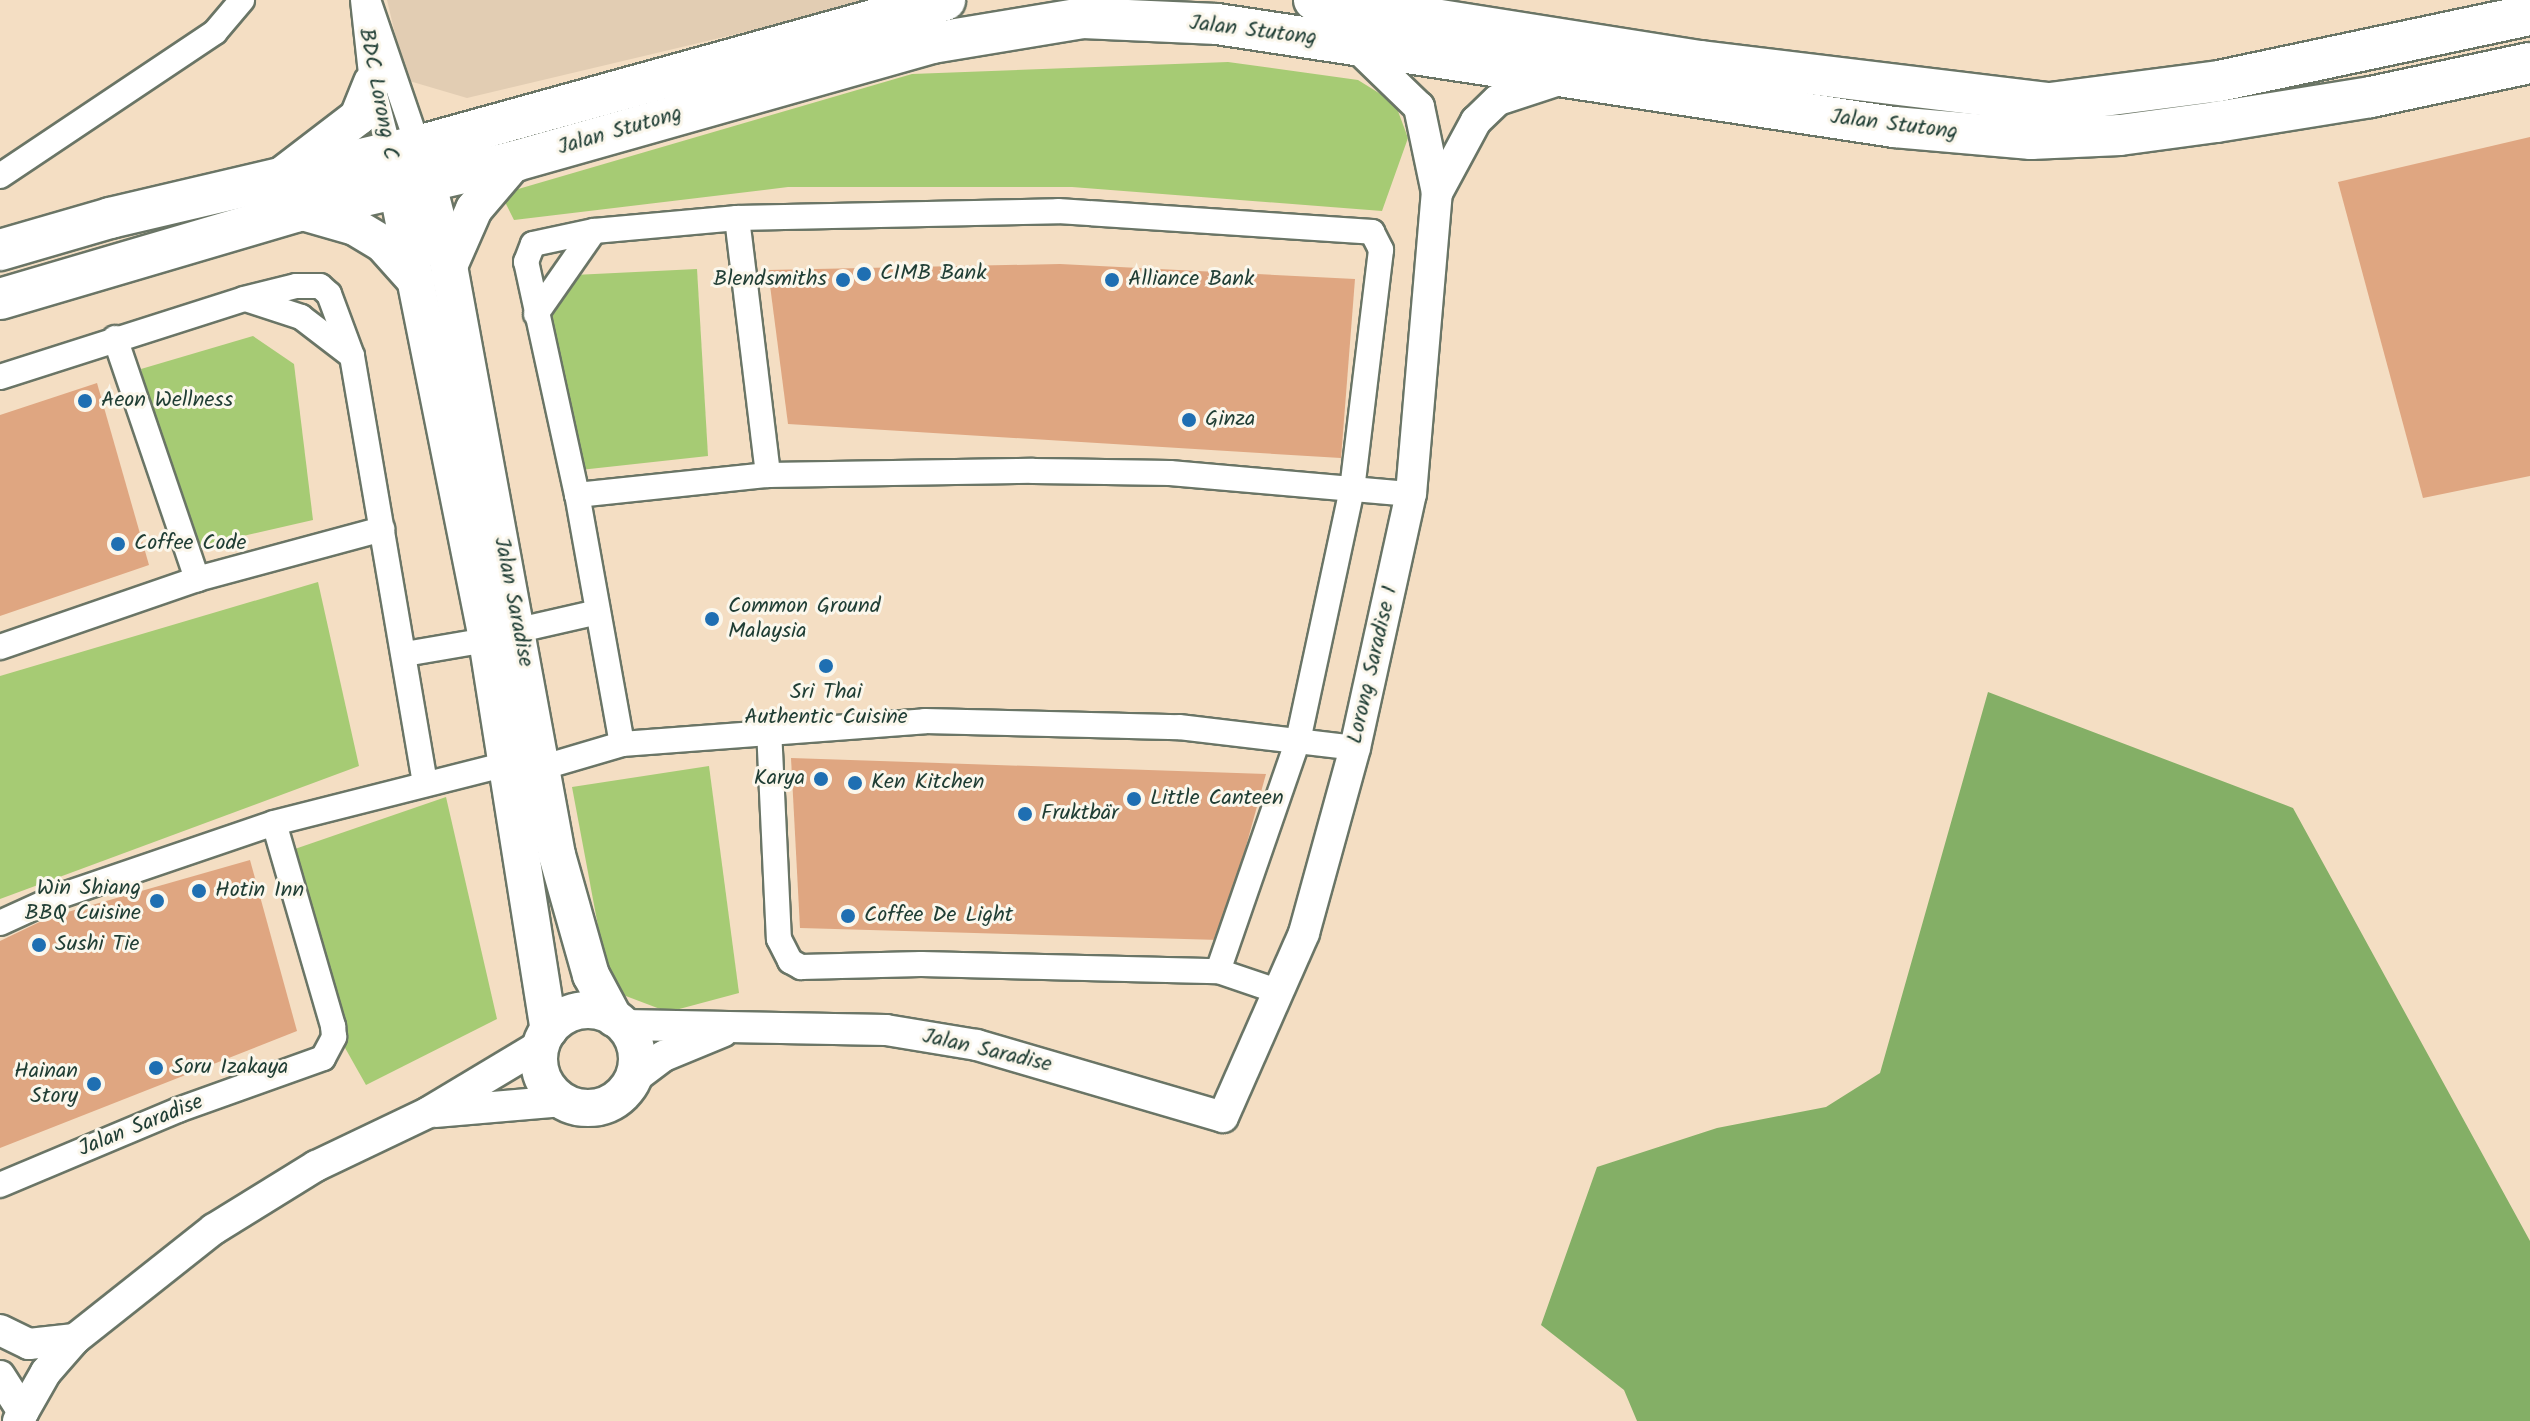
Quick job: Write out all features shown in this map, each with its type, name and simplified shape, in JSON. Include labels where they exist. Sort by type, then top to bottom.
[{"type":"main road","name":"Jalan Stutong","points":[[0,299],[299,211],[408,167],[945,0]]},
{"type":"main road","name":"Jalan Stutong","points":[[1314,0],[1701,61],[2050,103],[2219,81],[2525,16]]},
{"type":"main road","name":"Jalan Stutong","points":[[0,250],[281,176],[515,161],[801,78],[1013,26],[1083,18],[1215,12],[1352,43],[1567,78],[1894,127],[2031,139],[2120,135],[2216,122],[2371,97],[2530,63]]},
{"type":"main road","points":[[281,176],[358,117],[372,83]]},
{"type":"main road","points":[[299,211],[343,223],[434,276],[474,209],[515,161]]},
{"type":"main road","name":"Jalan Saradise","points":[[408,167],[434,276],[503,635],[544,767],[557,855],[591,975],[619,1021]]},
{"type":"main road","name":"Jalan Saradise","points":[[503,635],[504,765],[545,1037]]},
{"type":"main road","points":[[586,1010],[619,1021],[636,1047],[633,1079],[611,1102],[595,1107],[563,1101],[542,1076],[545,1037],[572,1013],[586,1010]]},
{"type":"street","points":[[0,176],[215,32],[242,0]]},
{"type":"street","name":"BDC Lorong C","points":[[366,0],[372,83],[408,167]]},
{"type":"street","name":"BDC Lorong C","points":[[366,0],[408,167]]},
{"type":"street","points":[[1352,43],[1419,107],[1437,193]]},
{"type":"street","points":[[1437,193],[1476,121],[1498,100],[1567,78]]},
{"type":"street","name":"Lorong Saradise 1","points":[[1223,1117],[1304,933],[1355,748],[1411,494],[1437,193]]},
{"type":"street","points":[[622,744],[577,495],[526,262],[528,249],[539,241],[594,231],[737,218],[1058,211],[1372,232],[1381,250],[1352,489],[1298,740],[1218,971]]},
{"type":"street","points":[[737,218],[768,475]]},
{"type":"street","points":[[536,314],[594,231]]},
{"type":"street","points":[[0,377],[244,299],[320,286],[337,306],[352,356],[425,781]]},
{"type":"street","points":[[244,299],[301,317],[352,356]]},
{"type":"street","points":[[115,338],[197,579]]},
{"type":"street","points":[[577,495],[768,475],[1170,473],[1411,494]]},
{"type":"street","points":[[0,647],[197,579],[382,529]]},
{"type":"street","points":[[503,635],[598,612]]},
{"type":"street","name":"Jalan Saradise","points":[[405,654],[503,635]]},
{"type":"street","points":[[544,767],[622,744],[769,729],[925,721],[1179,727],[1355,748]]},
{"type":"street","points":[[769,729],[779,939],[790,961],[801,967],[921,964],[1218,971],[1280,992]]},
{"type":"street","points":[[0,923],[57,897],[274,823],[425,781],[504,765]]},
{"type":"street","name":"Jalan Saradise","points":[[0,1185],[178,1110],[313,1064],[330,1048],[333,1026],[274,823]]},
{"type":"street","name":"Jalan Saradise","points":[[619,1021],[886,1030],[977,1045],[1223,1117]]},
{"type":"street","points":[[633,1079],[676,1050],[743,1026]]},
{"type":"street","points":[[20,1416],[46,1372],[75,1339],[214,1229],[316,1166],[429,1112],[545,1037]]},
{"type":"street","points":[[429,1112],[563,1101]]},
{"type":"street","points":[[0,1330],[29,1344],[75,1339]]},
{"type":"street","points":[[0,1376],[20,1416]]},
{"type":"shaded area","points":[[387,0],[880,0],[467,98],[406,80]]},
{"type":"green space","points":[[1228,62],[1358,80],[1395,103],[1408,138],[1382,211],[1072,187],[788,187],[514,220],[501,194],[912,74]]},
{"type":"green space","points":[[697,269],[708,456],[571,471],[546,314],[574,275]]},
{"type":"green space","points":[[253,336],[294,364],[313,520],[186,549],[141,369]]},
{"type":"green space","points":[[318,582],[359,766],[0,899],[0,676]]},
{"type":"green space","points":[[1988,692],[2293,808],[2530,1241],[2530,1421],[1637,1421],[1624,1390],[1541,1325],[1597,1167],[1717,1128],[1826,1107],[1880,1073]]},
{"type":"green space","points":[[709,766],[739,993],[668,1012],[610,990],[572,787]]},
{"type":"green space","points":[[446,797],[497,1019],[366,1085],[340,1039],[289,851]]},
{"type":"building","points":[[2530,137],[2530,476],[2423,498],[2338,182]]},
{"type":"building","points":[[1060,264],[1355,279],[1341,458],[788,424],[768,270]]},
{"type":"building","points":[[97,383],[149,565],[0,616],[0,415]]},
{"type":"building","name":"Fruktbär","points":[[791,758],[1266,774],[1220,940],[800,928]]},
{"type":"building","points":[[250,860],[297,1031],[0,1148],[0,941],[50,917]]},
{"type":"place","name":"CIMB Bank","points":[[864,274]]},
{"type":"place","name":"Blendsmiths","points":[[843,280]]},
{"type":"place","name":"Alliance Bank","points":[[1112,280]]},
{"type":"place","name":"Aeon Wellness","points":[[85,401]]},
{"type":"place","name":"Ginza","points":[[1189,420]]},
{"type":"place","name":"Coffee Code","points":[[118,544]]},
{"type":"place","name":"Common Ground Malaysia","points":[[712,619]]},
{"type":"place","name":"Sri Thai Authentic Cuisine","points":[[826,666]]},
{"type":"place","name":"Karya","points":[[821,779]]},
{"type":"place","name":"Ken Kitchen","points":[[855,783]]},
{"type":"place","name":"Little Canteen","points":[[1134,799]]},
{"type":"place","name":"Fruktbär","points":[[1025,814]]},
{"type":"place","name":"Hotin Inn","points":[[199,891]]},
{"type":"place","name":"Win Shiang BBQ Cuisine","points":[[157,901]]},
{"type":"place","name":"Coffee De Light","points":[[848,916]]},
{"type":"place","name":"Sushi Tie","points":[[39,945]]},
{"type":"place","name":"Soru Izakaya","points":[[156,1068]]},
{"type":"place","name":"Hainan Story","points":[[94,1084]]}]
